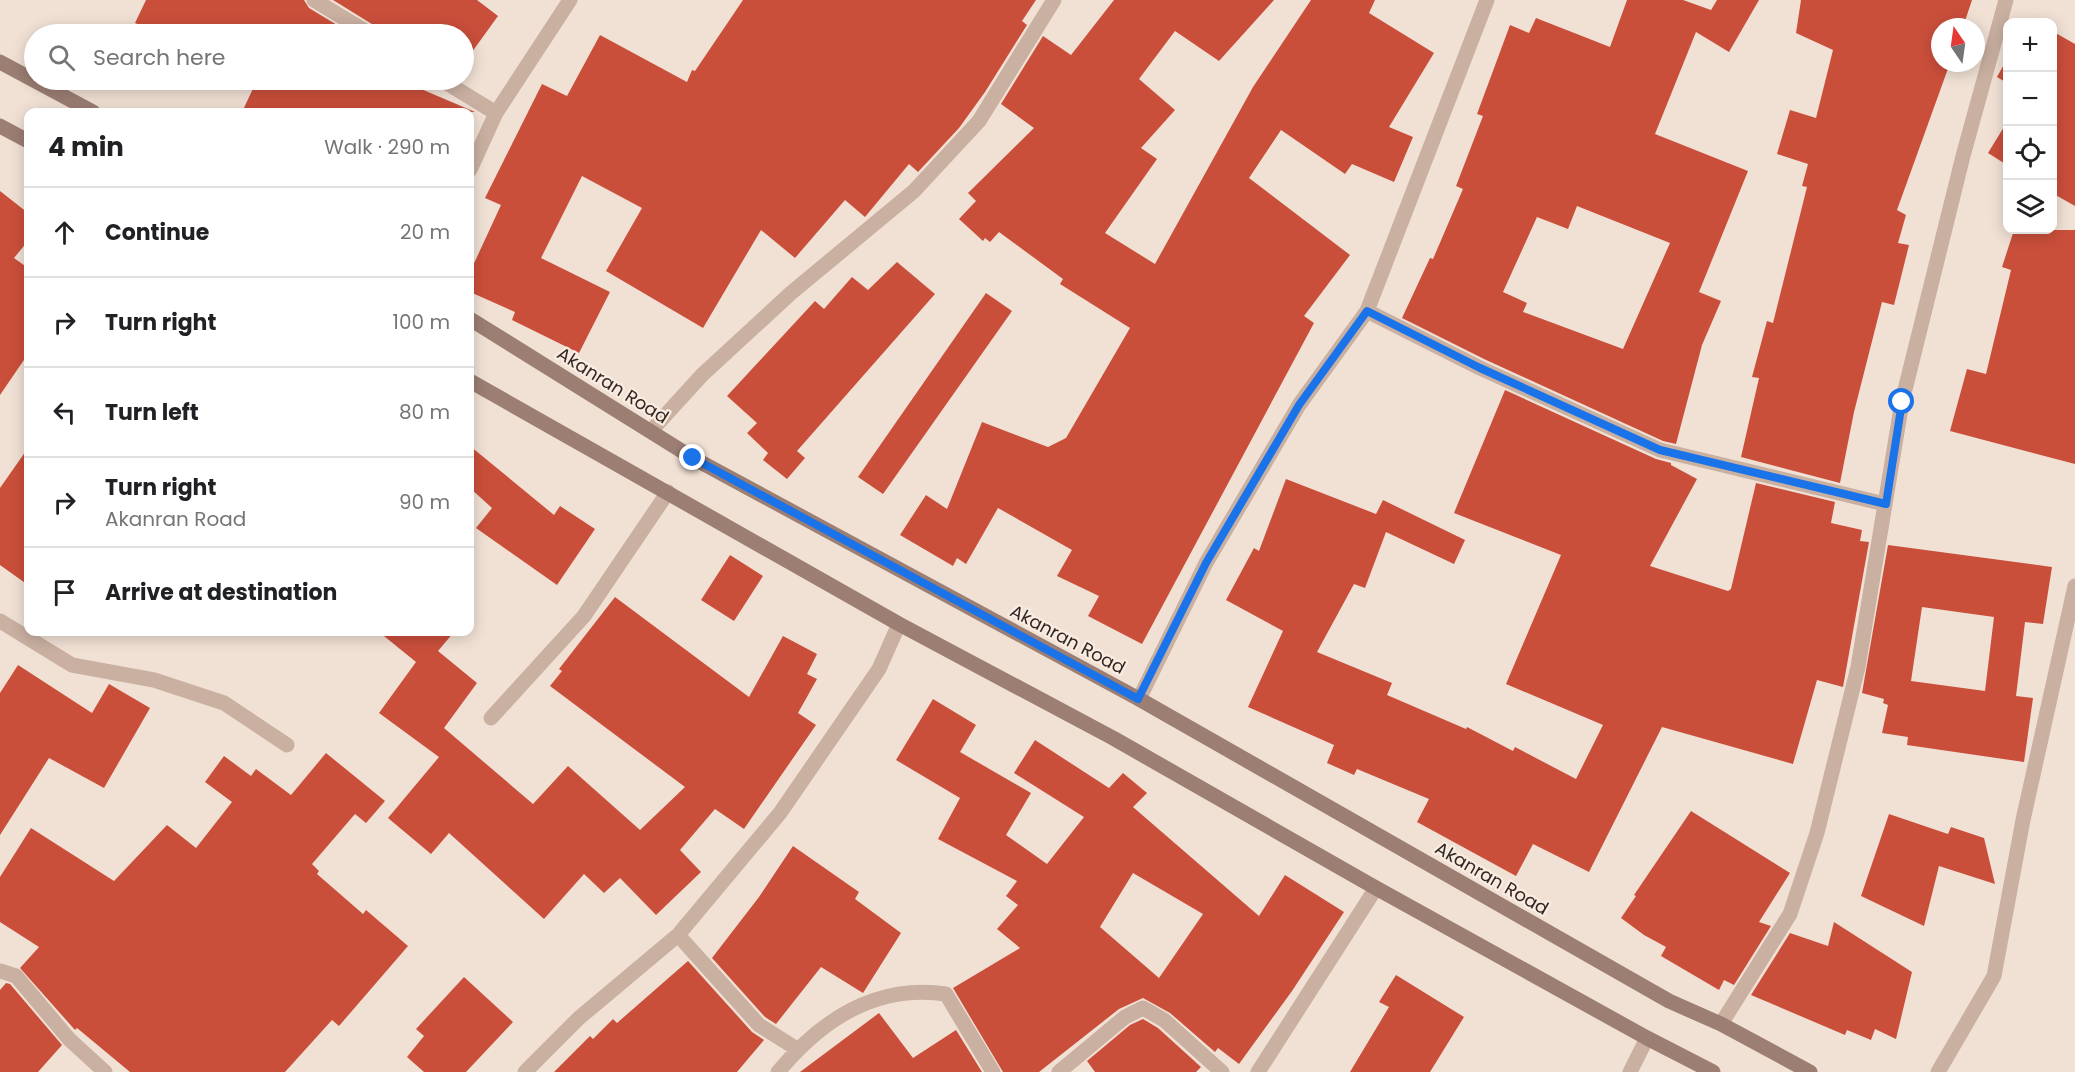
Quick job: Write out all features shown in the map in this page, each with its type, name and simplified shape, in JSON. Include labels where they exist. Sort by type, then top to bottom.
[{"type":"main road","points":[[0,62],[24,75]]},
{"type":"main road","points":[[52,90],[86,108]]},
{"type":"main road","points":[[0,126],[24,139]]},
{"type":"main road","name":"Akanran Road","points":[[474,321],[693,458],[1138,699],[1669,1001],[1721,1024],[1810,1072]]},
{"type":"main road","points":[[474,383],[899,624],[1113,738],[1376,888],[1713,1072]]},
{"type":"street","points":[[315,0],[354,24]]},
{"type":"street","points":[[474,161],[496,112],[570,0]]},
{"type":"street","points":[[651,431],[702,375],[791,293],[914,191],[980,121],[1054,0]]},
{"type":"street","points":[[1138,699],[1206,563],[1299,405],[1367,311],[1487,0]]},
{"type":"street","points":[[1721,1024],[1790,914],[1817,833],[1858,667],[1902,402],[1963,156],[2006,0]]},
{"type":"street","points":[[459,90],[496,112]]},
{"type":"street","points":[[1367,311],[1480,368],[1660,450],[1886,504]]},
{"type":"street","points":[[491,718],[584,616],[668,492]]},
{"type":"street","points":[[1938,1072],[1994,976],[2022,820],[2075,586]]},
{"type":"street","points":[[0,621],[24,636]]},
{"type":"street","points":[[525,1072],[579,1018],[678,935],[780,813],[879,669],[899,624]]},
{"type":"street","points":[[25,636],[72,665],[154,680],[224,703],[287,745]]},
{"type":"street","points":[[1258,1072],[1376,888]]},
{"type":"street","points":[[678,935],[759,1025],[797,1049]]},
{"type":"street","points":[[0,971],[16,976],[69,1039],[105,1072]]},
{"type":"street","points":[[778,1072],[797,1049],[843,1013],[887,995],[923,991],[946,994],[993,1072]]},
{"type":"street","points":[[1059,1072],[1125,1017],[1143,1008],[1164,1020],[1222,1072]]},
{"type":"street","points":[[1630,1072],[1647,1038]]},
{"type":"building","points":[[146,0],[304,0],[309,8],[335,24],[137,24],[135,23]]},
{"type":"building","points":[[333,0],[477,0],[498,16],[474,49],[474,24],[372,24]]},
{"type":"building","points":[[743,0],[1036,0],[1022,21],[1027,25],[985,92],[959,128],[918,172],[909,164],[865,217],[845,200],[795,258],[761,230],[703,328],[606,271],[642,208],[582,176],[541,258],[610,292],[579,353],[512,320],[515,312],[474,294],[474,263],[501,205],[485,198],[542,84],[567,96],[600,35],[687,82],[692,70],[695,71]]},
{"type":"building","points":[[1114,0],[1274,0],[1219,61],[1175,31],[1139,79],[1175,110],[1141,148],[1157,159],[1105,233],[1155,264],[1253,87],[1311,0],[1375,0],[1369,13],[1434,53],[1389,127],[1413,137],[1394,182],[1352,164],[1345,174],[1281,130],[1249,178],[1350,255],[1304,316],[1314,323],[1142,644],[1088,616],[1099,596],[1057,576],[1072,550],[998,508],[966,564],[957,558],[953,566],[900,535],[926,495],[947,509],[982,422],[1048,447],[1066,438],[1130,328],[1060,284],[1063,279],[999,232],[990,242],[985,238],[983,241],[959,219],[976,201],[968,193],[1034,128],[1001,104],[1043,36],[1071,55]]},
{"type":"building","points":[[1627,0],[1683,0],[1711,10],[1717,0],[1759,0],[1729,52],[1696,32],[1655,134],[1748,171],[1699,292],[1721,301],[1702,345],[1676,444],[1663,441],[1484,359],[1402,318],[1430,258],[1433,259],[1463,189],[1456,186],[1483,116],[1477,114],[1510,25],[1529,33],[1536,18],[1610,47]],"holes":[[[1577,206],[1670,243],[1623,349],[1523,312],[1527,303],[1503,292],[1537,217],[1568,229]]]},
{"type":"building","points":[[1801,0],[1972,0],[1966,18],[1931,18],[1931,72],[1947,72],[1897,210],[1906,215],[1898,243],[1909,245],[1894,305],[1882,302],[1854,412],[1840,483],[1741,457],[1759,378],[1752,377],[1767,321],[1773,323],[1807,187],[1802,186],[1808,164],[1777,154],[1790,110],[1816,118],[1833,50],[1796,33]]},
{"type":"building","points":[[2057,34],[2075,44],[2075,206],[2057,196]]},
{"type":"building","points":[[2003,66],[2003,81],[1997,77]]},
{"type":"building","points":[[252,90],[423,90],[466,108],[244,108]]},
{"type":"building","points":[[2003,129],[2003,162],[1988,153]]},
{"type":"building","points":[[0,191],[24,210],[24,246],[14,258],[24,265],[24,360],[0,395]]},
{"type":"building","points":[[2057,230],[2075,230],[2075,464],[1950,431],[1967,369],[1986,374],[2011,270],[2002,267],[2013,234],[2057,234]]},
{"type":"building","points":[[897,262],[935,294],[797,451],[805,458],[787,479],[763,460],[768,453],[747,433],[757,423],[727,396],[815,301],[824,309],[852,277],[868,290]]},
{"type":"building","points":[[986,293],[1012,311],[883,494],[858,477]]},
{"type":"building","points":[[1505,390],[1656,459],[1671,463],[1697,479],[1650,566],[1728,591],[1731,589],[1756,483],[1835,502],[1831,523],[1862,530],[1860,541],[1869,542],[1843,687],[1817,680],[1793,764],[1662,727],[1589,872],[1533,844],[1516,876],[1417,822],[1429,799],[1357,769],[1354,775],[1327,763],[1334,745],[1248,707],[1283,631],[1226,600],[1254,548],[1259,551],[1286,479],[1376,514],[1383,500],[1465,540],[1454,564],[1386,532],[1365,588],[1354,584],[1317,652],[1392,683],[1387,695],[1466,729],[1467,727],[1513,751],[1515,747],[1576,779],[1603,725],[1506,684],[1561,555],[1454,513]]},
{"type":"building","points":[[474,449],[554,515],[560,506],[595,529],[557,585],[476,528],[492,508],[474,492]]},
{"type":"building","points":[[24,454],[24,582],[0,565],[0,488]]},
{"type":"building","points":[[1888,545],[2052,567],[2043,624],[2025,622],[2016,696],[2033,698],[2024,762],[1907,745],[1908,737],[1882,733],[1888,705],[1883,703],[1884,699],[1862,693]],"holes":[[[1922,607],[1994,617],[1985,691],[1911,681]]]},
{"type":"building","points":[[730,555],[763,576],[734,621],[701,600]]},
{"type":"building","points":[[615,597],[749,697],[783,636],[817,654],[807,674],[817,679],[798,713],[816,725],[744,829],[715,809],[680,850],[701,872],[656,915],[620,878],[604,893],[584,874],[544,919],[449,833],[431,854],[388,818],[439,757],[379,713],[416,662],[384,636],[451,636],[438,651],[477,683],[444,728],[533,804],[568,766],[640,830],[685,787],[550,686],[562,671],[559,669]]},
{"type":"building","points":[[18,665],[92,713],[109,684],[150,708],[104,788],[49,758],[0,835],[0,693]]},
{"type":"building","points":[[933,699],[976,725],[960,752],[1031,793],[1006,835],[1047,864],[1084,817],[1014,773],[1035,740],[1109,788],[1123,773],[1147,793],[1133,807],[1259,916],[1285,875],[1344,912],[1292,991],[1239,1064],[1218,1048],[1215,1052],[1170,1013],[1143,998],[1119,1009],[1039,1072],[1003,1072],[953,988],[1020,948],[997,929],[1018,905],[1006,896],[1017,881],[938,839],[960,798],[896,760]],"holes":[[[1133,873],[1203,914],[1159,978],[1100,927]]]},
{"type":"building","points":[[326,753],[385,801],[366,823],[355,814],[312,864],[319,871],[317,874],[363,914],[366,910],[408,946],[339,1026],[332,1020],[285,1072],[130,1072],[77,1028],[75,1030],[20,968],[39,947],[0,922],[0,877],[31,828],[114,881],[167,825],[196,848],[232,802],[205,782],[224,756],[251,776],[256,769],[291,795]]},
{"type":"building","points":[[1691,811],[1790,873],[1759,922],[1771,926],[1734,985],[1724,980],[1719,990],[1661,956],[1666,947],[1644,935],[1621,918]]},
{"type":"building","points":[[1889,814],[1948,834],[1951,827],[1984,838],[1995,884],[1939,866],[1924,926],[1861,896]]},
{"type":"building","points":[[793,846],[859,892],[855,899],[901,933],[863,993],[821,967],[776,1024],[765,1017],[712,958],[759,897]]},
{"type":"building","points":[[1834,922],[1912,972],[1896,1039],[1875,1029],[1871,1040],[1847,1030],[1845,1035],[1751,995],[1790,933],[1828,946]]},
{"type":"building","points":[[688,961],[752,1032],[764,1040],[737,1072],[554,1072],[590,1036],[593,1039],[613,1019],[617,1023]]},
{"type":"building","points":[[1396,975],[1464,1017],[1430,1072],[1350,1072],[1389,1007],[1379,1002]]},
{"type":"building","points":[[464,977],[513,1022],[466,1072],[424,1072],[407,1057],[424,1036],[416,1029]]},
{"type":"building","points":[[6,983],[10,984],[62,1045],[38,1072],[0,1072],[0,990]]},
{"type":"building","points":[[879,1013],[913,1058],[956,1030],[982,1072],[800,1072]]},
{"type":"building","points":[[1143,1019],[1158,1028],[1201,1067],[1196,1072],[1095,1072],[1087,1061],[1130,1025]]},
{"type":"route","points":[[693,458],[1138,699],[1206,563],[1299,405],[1367,311],[1480,368],[1660,450],[1886,504],[1902,402]]}]
